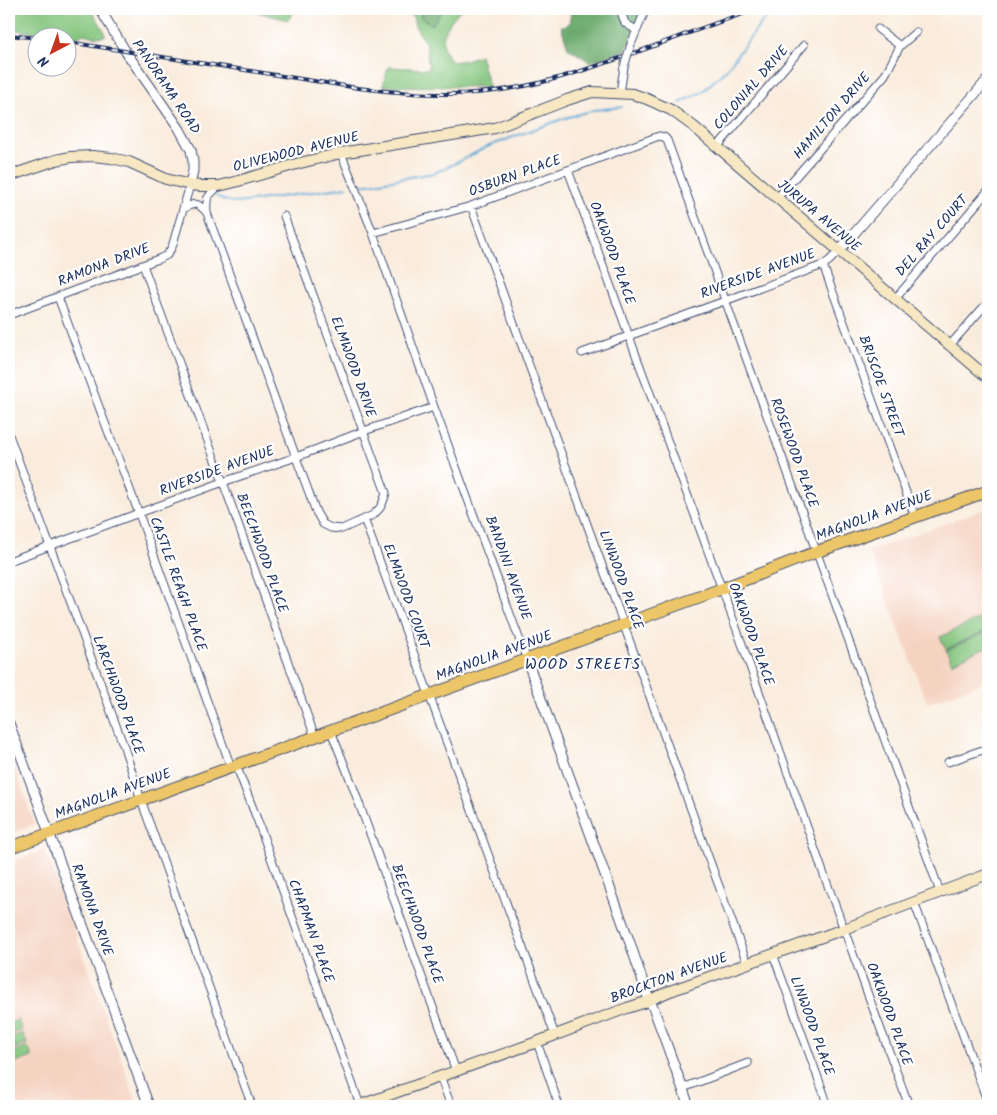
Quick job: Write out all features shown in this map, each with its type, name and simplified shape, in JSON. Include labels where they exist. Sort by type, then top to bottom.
[{"type":"main road","name":"OLIVEWOOD AVENUE","points":[[9,176],[56,160],[93,156],[129,162],[166,179],[190,185],[219,186],[300,162],[341,153],[495,128],[592,92],[620,93]]},
{"type":"main road","name":"JURUPA AVENUE","points":[[620,93],[647,98],[677,114],[988,378]]},
{"type":"main road","name":"MAGNOLIA AVENUE","points":[[9,848],[721,589],[915,516],[988,492]]},
{"type":"main road","name":"BROCKTON AVENUE","points":[[359,1106],[844,929],[988,874]]},
{"type":"street","name":"PANORAMA ROAD","points":[[100,9],[126,52],[179,128],[191,150],[193,171],[190,185]]},
{"type":"street","points":[[620,9],[625,23],[636,30]]},
{"type":"street","points":[[620,93],[624,66],[636,30],[646,9]]},
{"type":"street","points":[[878,29],[900,46]]},
{"type":"street","name":"HAMILTON DRIVE","points":[[777,198],[886,75],[900,46],[916,32]]},
{"type":"street","name":"COLONIAL DRIVE","points":[[717,147],[804,45]]},
{"type":"street","name":"RIVERSIDE AVENUE","points":[[582,353],[829,261],[988,79]]},
{"type":"street","name":"OSBURN PLACE","points":[[373,233],[471,206],[659,136],[664,137]]},
{"type":"street","name":"ROSEWOOD PLACE","points":[[664,137],[667,140],[726,300],[940,892]]},
{"type":"street","name":"BANDINI AVENUE","points":[[341,153],[373,233],[434,407],[689,1106]]},
{"type":"street","name":"OAKWOOD PLACE","points":[[568,170],[909,1106]]},
{"type":"street","name":"RAMONA DRIVE","points":[[9,315],[143,265],[167,254],[172,247],[190,185]]},
{"type":"street","points":[[219,186],[208,196],[206,213],[316,512],[323,524],[331,528],[342,529],[364,519]]},
{"type":"street","name":"DEL RAY COURT","points":[[894,299],[988,190]]},
{"type":"street","points":[[183,209],[191,204],[195,204],[200,206],[206,213]]},
{"type":"street","name":"LINWOOD PLACE","points":[[471,206],[747,963]]},
{"type":"street","name":"ELMWOOD DRIVE","points":[[284,216],[386,493],[380,508],[373,515],[364,519]]},
{"type":"street","name":"BRISCOE STREET","points":[[824,264],[915,516]]},
{"type":"street","name":"BEECHWOOD PLACE","points":[[143,265],[315,737]]},
{"type":"street","name":"CASTLE REAGH PLACE","points":[[58,297],[233,766]]},
{"type":"street","points":[[950,345],[988,302]]},
{"type":"street","name":"RIVERSIDE AVENUE","points":[[9,562],[223,482],[434,407]]},
{"type":"street","name":"LARCHWOOD PLACE","points":[[9,435],[124,747],[141,800],[252,1106]]},
{"type":"street","name":"ELMWOOD COURT","points":[[364,519],[555,1035]]},
{"type":"street","name":"RAMONA DRIVE","points":[[9,723],[149,1106]]},
{"type":"street","name":"BEECHWOOD PLACE","points":[[331,731],[456,1071]]},
{"type":"street","points":[[948,762],[988,748]]},
{"type":"street","name":"CHAPMAN PLACE","points":[[233,766],[264,837],[359,1106]]},
{"type":"street","points":[[914,902],[988,1103]]},
{"type":"street","name":"LINWOOD PLACE","points":[[773,954],[825,1097],[825,1106]]},
{"type":"street","points":[[537,1042],[559,1106]]},
{"type":"street","points":[[683,1088],[748,1063]]},
{"type":"street","points":[[440,1076],[451,1106]]},
{"type":"shaded area","points":[[988,508],[988,681],[927,703],[869,551]]},
{"type":"shaded area","points":[[9,751],[34,822],[33,825],[9,834]]},
{"type":"shaded area","points":[[45,850],[138,1106],[9,1106],[9,863]]},
{"type":"green space","points":[[9,9],[91,9],[105,32],[105,36],[97,37],[83,34],[78,37],[78,28],[28,28],[28,32],[9,29]]},
{"type":"green space","points":[[244,9],[293,9],[294,12],[288,20]]},
{"type":"green space","points":[[375,9],[423,9],[420,17],[432,25],[444,11],[461,9],[444,34],[443,46],[445,52],[452,62],[480,55],[489,87],[383,86],[388,67],[429,69],[426,44],[415,26],[413,16]]},
{"type":"green space","points":[[423,9],[446,9],[441,12],[432,25],[420,17]]},
{"type":"green space","points":[[577,9],[643,9],[626,50],[590,62],[568,48],[561,26],[566,26],[571,21],[570,12]]},
{"type":"green space","points":[[987,615],[988,630],[946,649],[940,637]]},
{"type":"green space","points":[[987,632],[988,646],[952,663],[946,650]]},
{"type":"green space","points":[[18,1020],[22,1030],[9,1035],[9,1023]]},
{"type":"green space","points":[[23,1033],[27,1044],[9,1051],[9,1038]]},
{"type":"green space","points":[[28,1047],[32,1057],[13,1064],[9,1053]]},
{"type":"waterway","points":[[680,103],[702,92],[725,71],[772,9]]},
{"type":"waterway","points":[[362,185],[434,173],[489,146],[565,118],[594,110],[622,107]]},
{"type":"waterway","points":[[216,196],[229,202],[238,203],[347,187]]},
{"type":"railway","points":[[78,44],[358,88],[397,92],[456,94],[494,91],[567,75],[757,9]]},
{"type":"railway","points":[[9,35],[28,37]]},
{"type":"district","name":"WOOD STREETS","points":[[583,665]]}]
